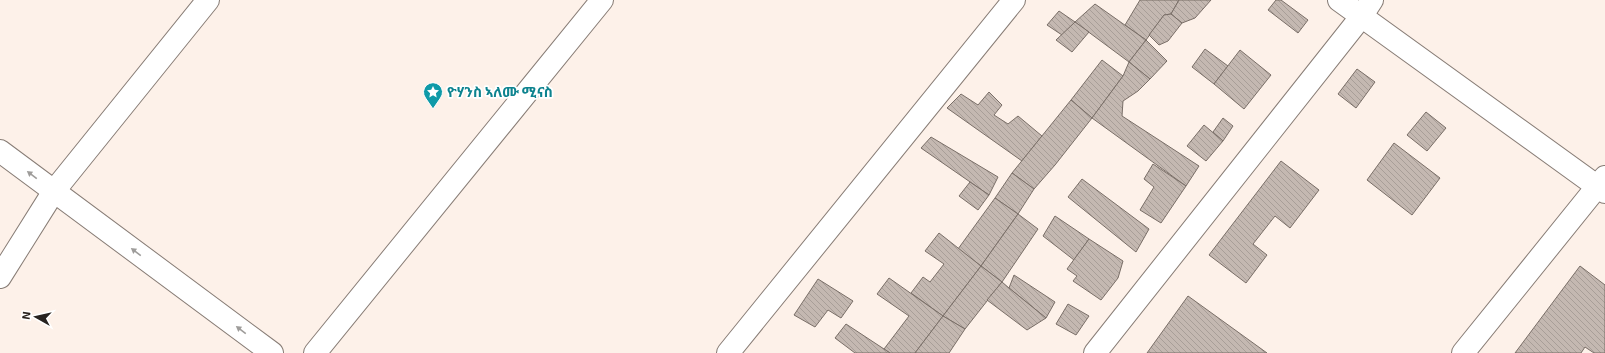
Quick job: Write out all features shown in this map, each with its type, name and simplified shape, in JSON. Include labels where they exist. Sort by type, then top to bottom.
[{"type":"street","points":[[0,277],[54,191],[208,0]]},
{"type":"street","points":[[315,353],[602,0]]},
{"type":"street","points":[[728,353],[1014,0]]},
{"type":"street","points":[[1339,0],[1367,8],[1603,185],[1463,353]]},
{"type":"street","points":[[1095,353],[1367,8]]},
{"type":"street","points":[[0,151],[272,353]]},
{"type":"building","points":[[1140,0],[1179,0],[1171,14],[1164,15],[1146,40],[1125,25]]},
{"type":"building","points":[[1179,0],[1211,0],[1195,18],[1182,23],[1171,14]]},
{"type":"building","points":[[1276,0],[1281,0],[1308,20],[1298,33],[1268,10]]},
{"type":"building","points":[[1095,4],[1146,40],[1129,62],[1075,22]]},
{"type":"building","points":[[1059,11],[1075,22],[1062,35],[1047,25]]},
{"type":"building","points":[[1171,14],[1182,23],[1168,41],[1159,45],[1149,35],[1164,15]]},
{"type":"building","points":[[1075,22],[1089,32],[1072,52],[1056,40]]},
{"type":"building","points":[[1146,40],[1167,61],[1150,79],[1129,62]]},
{"type":"building","points":[[1205,49],[1228,66],[1214,84],[1192,67]]},
{"type":"building","points":[[1240,50],[1271,75],[1244,109],[1214,84]]},
{"type":"building","points":[[1102,60],[1123,76],[1092,118],[1071,100]]},
{"type":"building","points":[[1129,62],[1150,79],[1138,91],[1123,101],[1122,116],[1199,166],[1186,186],[1092,118],[1123,76]]},
{"type":"building","points":[[1357,69],[1375,82],[1356,108],[1338,94]]},
{"type":"building","points":[[989,92],[1002,105],[994,115],[1008,124],[1018,116],[1042,136],[1022,161],[947,108],[961,94],[978,105]]},
{"type":"building","points":[[1071,100],[1092,118],[1034,189],[1012,173]]},
{"type":"building","points":[[1426,112],[1446,128],[1427,151],[1407,135]]},
{"type":"building","points":[[1223,118],[1233,126],[1223,141],[1213,132]]},
{"type":"building","points":[[1204,125],[1223,141],[1206,161],[1187,146]]},
{"type":"building","points":[[931,137],[998,177],[989,195],[921,148]]},
{"type":"building","points":[[1394,143],[1440,178],[1412,215],[1367,180]]},
{"type":"building","points":[[1281,161],[1319,190],[1290,228],[1275,216],[1253,244],[1267,255],[1246,283],[1209,255]]},
{"type":"building","points":[[1153,164],[1186,186],[1161,223],[1140,210],[1154,187],[1144,179]]},
{"type":"building","points":[[1012,173],[1034,189],[1018,214],[995,198]]},
{"type":"building","points":[[1082,179],[1149,229],[1136,252],[1068,197]]},
{"type":"building","points":[[970,182],[989,195],[978,210],[959,196]]},
{"type":"building","points":[[995,198],[1018,214],[981,266],[958,249]]},
{"type":"building","points":[[1018,214],[1038,229],[1002,282],[981,266]]},
{"type":"building","points":[[1055,216],[1089,239],[1074,260],[1043,236]]},
{"type":"building","points":[[939,233],[981,266],[943,316],[911,293],[923,277],[930,282],[944,264],[925,251]]},
{"type":"building","points":[[1089,239],[1123,261],[1118,278],[1101,300],[1073,281],[1077,276],[1067,269]]},
{"type":"building","points":[[981,266],[1002,282],[965,329],[943,316]]},
{"type":"building","points":[[1580,266],[1605,285],[1605,353],[1594,353],[1585,347],[1581,353],[1515,353]]},
{"type":"building","points":[[1014,275],[1055,302],[1046,318],[1009,288]]},
{"type":"building","points":[[889,278],[943,316],[915,353],[890,353],[884,349],[909,316],[877,294]]},
{"type":"building","points":[[818,279],[853,301],[841,318],[828,310],[815,327],[794,315]]},
{"type":"building","points":[[1002,282],[1046,318],[1027,330],[987,300]]},
{"type":"building","points":[[1188,296],[1267,353],[1147,353]]},
{"type":"building","points":[[1068,304],[1089,316],[1076,335],[1056,324]]},
{"type":"building","points":[[943,316],[965,329],[949,353],[915,353]]},
{"type":"building","points":[[846,324],[890,353],[855,353],[835,338]]},
{"type":"place","name":"ዮሃንስ ኣለሙ ሚናስ","points":[[433,109]]}]
